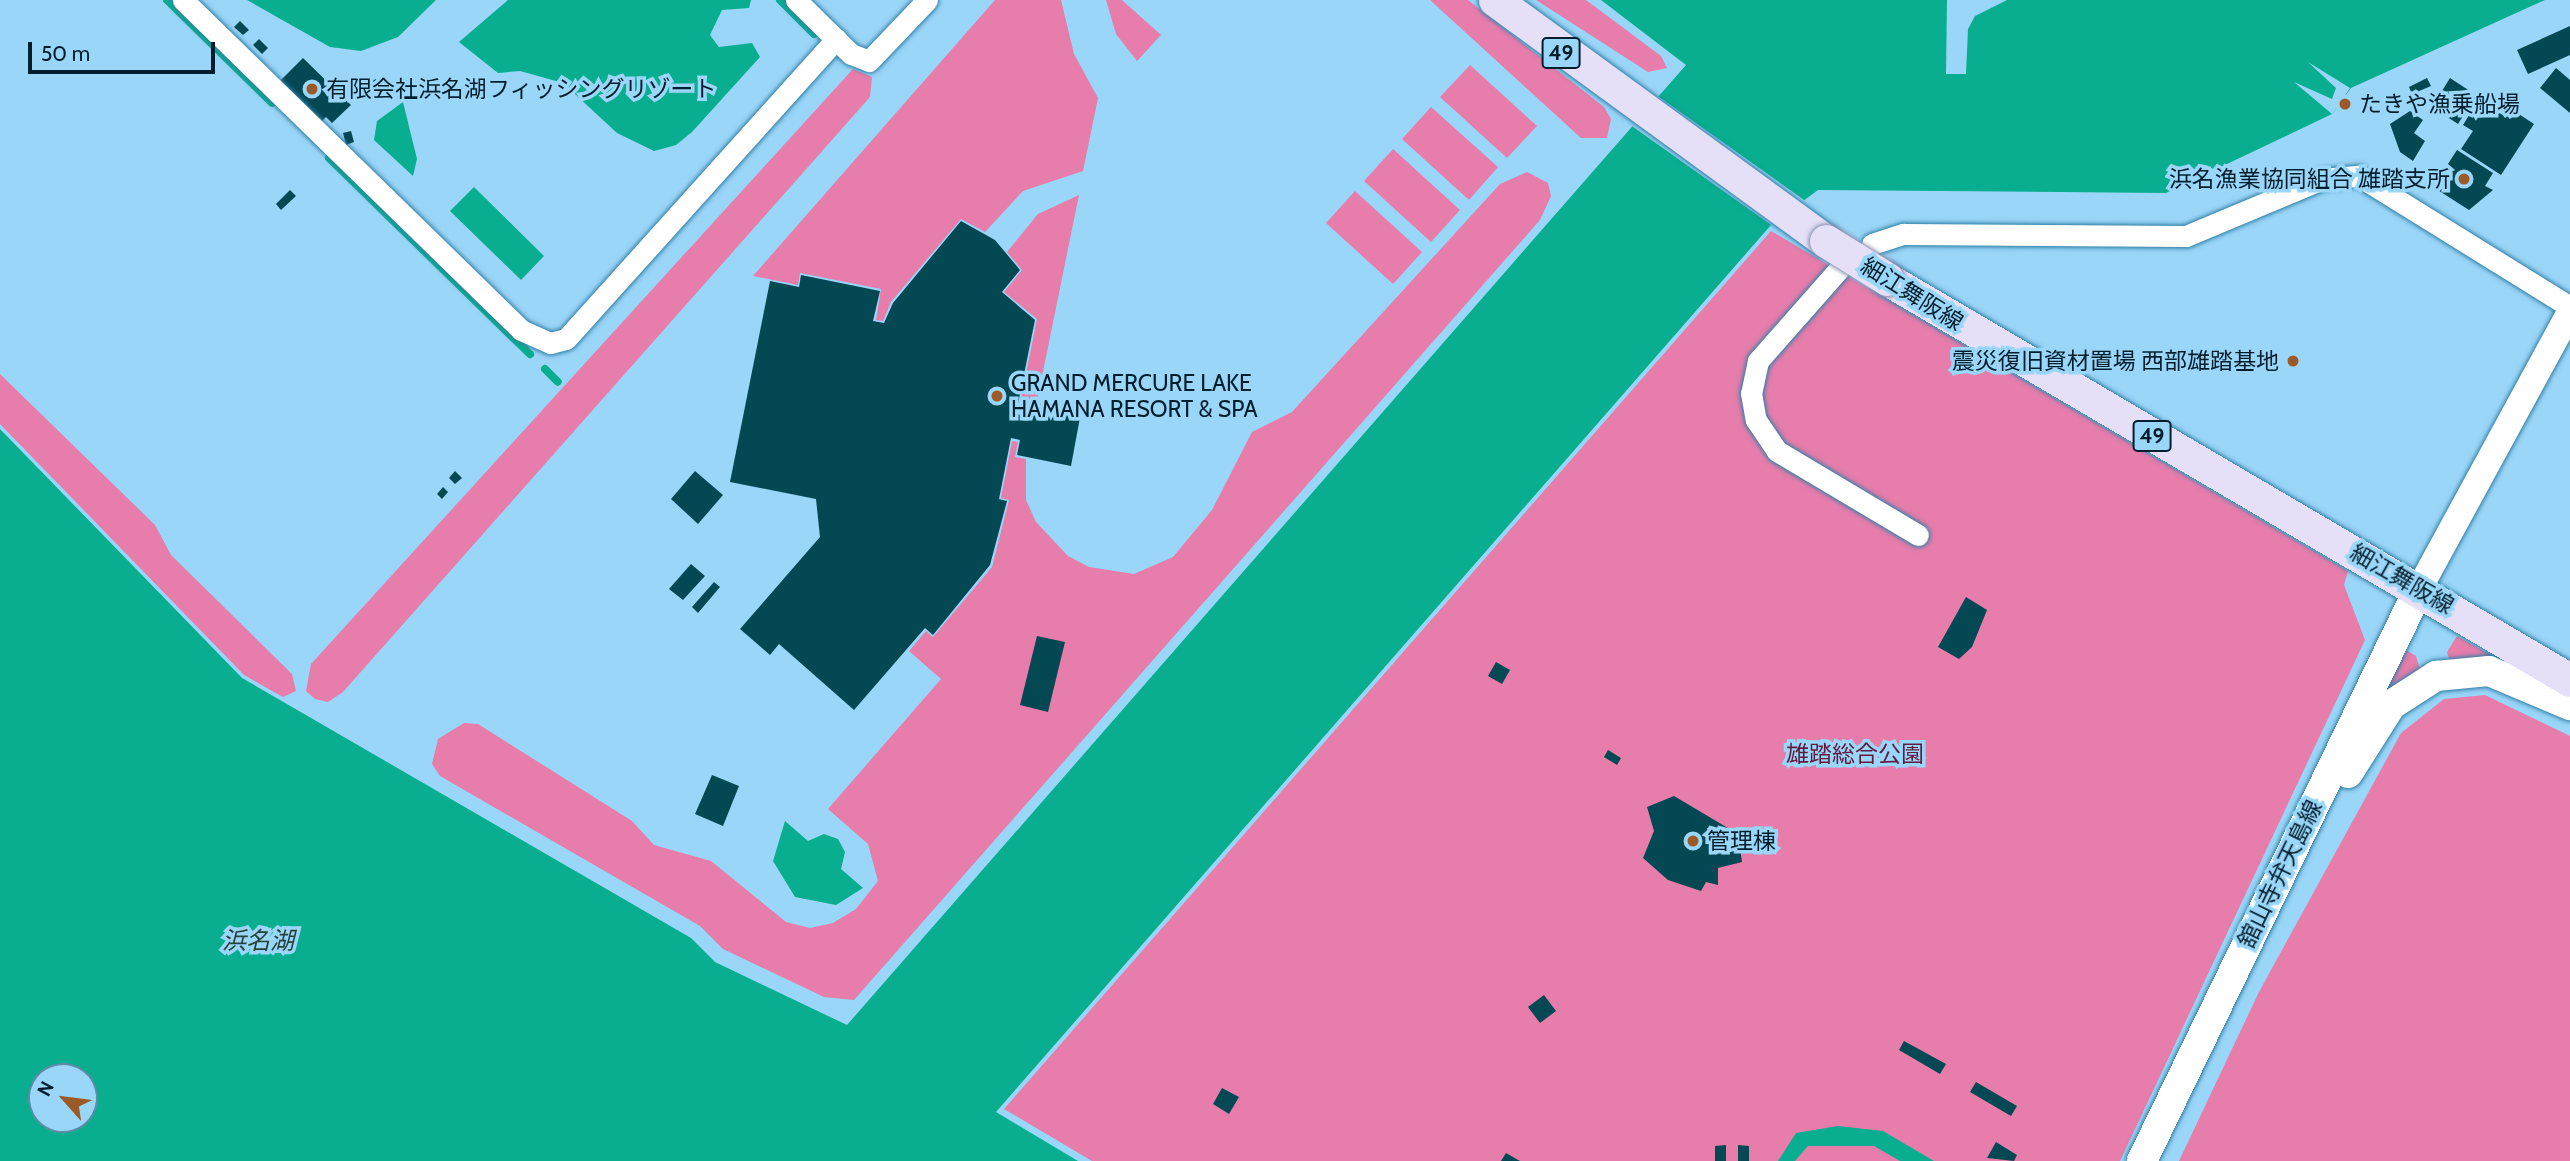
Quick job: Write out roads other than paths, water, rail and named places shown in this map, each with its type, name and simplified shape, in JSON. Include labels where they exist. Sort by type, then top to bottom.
[{"type":"main road","name":"細江舞阪線","points":[[1495,0],[1630,104],[1821,244],[1887,279],[2570,680]]},
{"type":"main road","name":"舘山寺弁天島線","points":[[2142,1161],[2419,589]]},
{"type":"main road","points":[[2259,917],[2381,719],[2412,688],[2453,672],[2488,671],[2570,705]]},
{"type":"street","points":[[183,0],[521,330],[550,343],[566,339],[836,39]]},
{"type":"street","points":[[796,0],[859,60],[869,61],[927,0]]},
{"type":"street","points":[[1871,244],[1903,234],[2186,236],[2322,179],[2359,176],[2570,307]]},
{"type":"street","points":[[1821,244],[1758,361],[1751,393],[1756,421],[1777,451],[1918,534]]},
{"type":"street","points":[[2419,589],[2570,312]]},
{"type":"water","points":[[247,0],[436,0],[398,37],[361,51],[330,47]]},
{"type":"water","points":[[508,0],[751,0],[749,8],[722,10],[710,35],[719,47],[752,43],[760,57],[692,132],[676,145],[654,151],[617,133],[563,83],[520,71],[498,73],[459,42]]},
{"type":"water","name":"浜名湖","points":[[1601,0],[1947,0],[1946,74],[1966,74],[1968,29],[1975,16],[2007,0],[2545,0],[2351,88],[2332,114],[2166,193],[1818,190],[1771,225],[996,1112],[1078,1161],[0,1161],[0,429],[242,678],[691,938],[715,962],[847,1025],[1686,65]]},
{"type":"water","points":[[403,102],[417,159],[413,176],[374,140],[377,121]]},
{"type":"water","points":[[474,187],[544,256],[521,280],[450,211]]},
{"type":"water","points":[[785,821],[808,841],[824,834],[838,839],[845,852],[841,869],[863,888],[836,905],[795,897],[773,861]]},
{"type":"water","points":[[1838,1126],[1883,1131],[1934,1161],[1900,1161],[1874,1146],[1808,1146],[1795,1161],[1778,1161],[1796,1133]]},
{"type":"waterway","points":[[167,0],[272,103]]},
{"type":"waterway","points":[[780,0],[814,34]]},
{"type":"waterway","points":[[329,158],[530,354]]},
{"type":"waterway","points":[[545,369],[558,382]]},
{"type":"place","name":"有限会社浜名湖フィッシングリゾート","points":[[312,89]]},
{"type":"place","name":"たきや漁乗船場","points":[[2345,104]]},
{"type":"place","name":"浜名漁業協同組合 雄踏支所","points":[[2464,179]]},
{"type":"place","name":"震災復旧資材置場 西部雄踏基地","points":[[2293,361]]},
{"type":"place","name":"GRAND MERCURE LAKE HAMANA RESORT & SPA","points":[[997,396]]},
{"type":"place","name":"管理棟","points":[[1693,841]]},
{"type":"park label","name":"雄踏総合公園","points":[[1855,754]]}]
